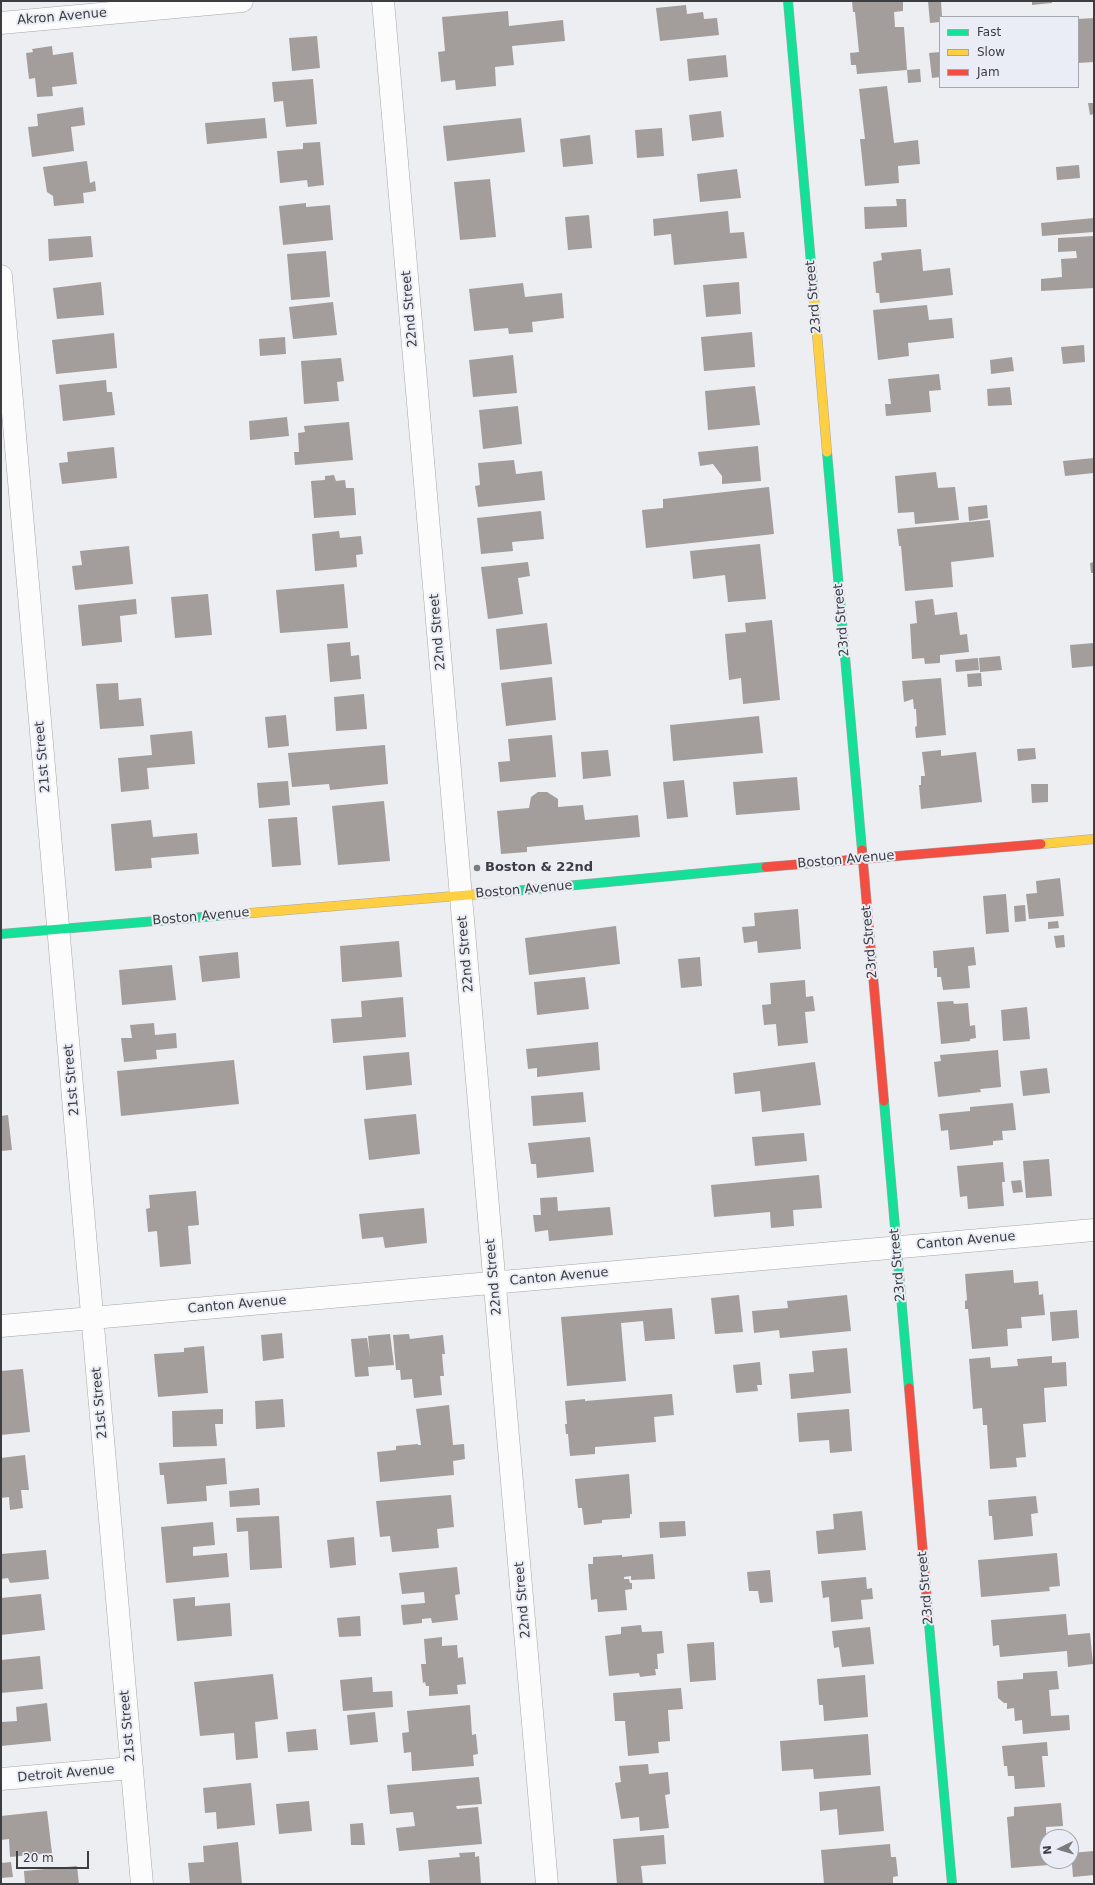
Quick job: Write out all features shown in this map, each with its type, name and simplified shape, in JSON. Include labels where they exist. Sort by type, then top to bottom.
[{"type":"street","name":"Akron Avenue","points":[[1,23],[242,1]]},
{"type":"street","name":"22nd Street","points":[[383,1],[547,1884]]},
{"type":"street","name":"23rd Street","points":[[788,1],[952,1884]]},
{"type":"street","name":"21st Street","points":[[1,276],[142,1884]]},
{"type":"street","name":"Boston Avenue","points":[[1,934],[461,896],[863,858],[1094,840]]},
{"type":"street","name":"Canton Avenue","points":[[1,1326],[1094,1230]]},
{"type":"street","name":"Detroit Avenue","points":[[1,1779],[132,1768]]},
{"type":"building","points":[[852,1],[903,1],[903,11],[894,12],[895,27],[904,27],[907,70],[857,74],[856,65],[851,65],[850,53],[859,52],[855,12],[853,12]]},
{"type":"building","points":[[928,1],[941,1],[942,16],[939,16],[939,22],[930,23]]},
{"type":"building","points":[[1032,1],[1052,1],[1052,3],[1032,5]]},
{"type":"building","points":[[686,5],[687,14],[703,12],[704,19],[717,18],[719,35],[660,41],[656,8]]},
{"type":"building","points":[[508,11],[509,26],[563,20],[565,41],[512,46],[514,65],[495,67],[496,86],[456,90],[455,80],[441,82],[438,52],[445,51],[442,17]]},
{"type":"building","points":[[1094,18],[1094,62],[1079,63],[1079,19]]},
{"type":"building","points":[[317,36],[320,68],[292,71],[289,38]]},
{"type":"building","points":[[52,46],[53,55],[73,52],[77,84],[52,87],[53,96],[37,97],[35,78],[29,79],[26,53],[33,52],[32,49]]},
{"type":"building","points":[[939,52],[939,77],[932,78],[929,53]]},
{"type":"building","points":[[726,55],[728,77],[689,81],[687,59]]},
{"type":"building","points":[[920,69],[921,82],[908,83],[907,70]]},
{"type":"building","points":[[313,79],[317,124],[286,127],[283,101],[274,102],[272,82]]},
{"type":"building","points":[[887,86],[894,143],[918,140],[920,164],[898,166],[899,183],[865,186],[860,139],[865,139],[859,89]]},
{"type":"building","points":[[1088,103],[1094,103],[1094,114],[1090,115]]},
{"type":"building","points":[[83,107],[85,125],[71,127],[74,151],[32,157],[28,127],[38,126],[37,114]]},
{"type":"building","points":[[721,111],[724,137],[692,141],[689,115]]},
{"type":"building","points":[[265,118],[267,138],[207,144],[205,123]]},
{"type":"building","points":[[521,118],[525,152],[447,161],[443,126]]},
{"type":"building","points":[[662,128],[664,156],[637,158],[635,130]]},
{"type":"building","points":[[590,135],[593,164],[563,167],[560,139]]},
{"type":"building","points":[[320,142],[324,185],[308,187],[307,180],[280,183],[277,151],[303,149],[303,143]]},
{"type":"building","points":[[87,161],[90,183],[95,181],[96,191],[83,193],[84,203],[54,206],[53,196],[47,192],[43,167]]},
{"type":"building","points":[[1079,165],[1080,178],[1057,180],[1056,167]]},
{"type":"building","points":[[737,169],[741,198],[700,202],[697,174]]},
{"type":"building","points":[[490,179],[496,237],[460,240],[454,182]]},
{"type":"building","points":[[896,199],[906,199],[907,227],[865,229],[864,207],[897,206]]},
{"type":"building","points":[[306,203],[306,207],[330,205],[333,240],[283,245],[279,206]]},
{"type":"building","points":[[728,211],[730,233],[744,232],[747,258],[674,265],[671,234],[654,236],[653,219]]},
{"type":"building","points":[[589,215],[592,248],[568,250],[565,217]]},
{"type":"building","points":[[1094,218],[1094,232],[1042,236],[1041,223]]},
{"type":"building","points":[[91,236],[93,257],[49,261],[48,239]]},
{"type":"building","points":[[1094,236],[1094,288],[1041,291],[1041,279],[1062,277],[1061,259],[1077,258],[1076,251],[1058,252],[1058,238]]},
{"type":"building","points":[[921,249],[923,271],[950,268],[953,295],[880,303],[879,293],[876,293],[873,262],[882,260],[881,253]]},
{"type":"building","points":[[326,251],[330,297],[291,300],[287,254]]},
{"type":"building","points":[[101,282],[104,315],[57,319],[53,288]]},
{"type":"building","points":[[739,282],[741,314],[706,317],[703,285]]},
{"type":"building","points":[[523,283],[525,297],[562,293],[564,318],[532,322],[533,332],[509,334],[508,328],[474,331],[469,289]]},
{"type":"building","points":[[333,302],[337,335],[293,339],[289,307]]},
{"type":"building","points":[[927,305],[929,320],[952,318],[954,338],[908,343],[909,356],[878,360],[873,310]]},
{"type":"building","points":[[752,332],[755,367],[704,371],[701,337]]},
{"type":"building","points":[[114,333],[117,368],[56,374],[52,340]]},
{"type":"building","points":[[285,337],[286,354],[260,356],[259,339]]},
{"type":"building","points":[[1084,345],[1085,362],[1063,364],[1061,347]]},
{"type":"building","points":[[513,355],[517,393],[473,397],[469,360]]},
{"type":"building","points":[[1012,357],[1014,371],[991,374],[990,360]]},
{"type":"building","points":[[341,358],[344,381],[337,382],[339,401],[304,404],[301,361]]},
{"type":"building","points":[[939,374],[941,390],[929,391],[931,412],[886,416],[885,404],[891,404],[888,379]]},
{"type":"building","points":[[106,380],[107,392],[112,392],[115,415],[63,421],[59,385]]},
{"type":"building","points":[[755,386],[760,425],[708,430],[705,391]]},
{"type":"building","points":[[1010,387],[1012,405],[988,406],[987,389]]},
{"type":"building","points":[[518,406],[522,444],[483,449],[479,410]]},
{"type":"building","points":[[287,417],[289,436],[250,440],[249,421]]},
{"type":"building","points":[[349,422],[353,460],[295,465],[294,452],[299,452],[298,433],[305,432],[304,426]]},
{"type":"building","points":[[758,446],[761,481],[722,484],[722,476],[713,464],[700,466],[698,452]]},
{"type":"building","points":[[114,447],[117,478],[62,484],[59,463],[68,462],[67,452]]},
{"type":"building","points":[[1094,458],[1094,473],[1065,476],[1063,461]]},
{"type":"building","points":[[514,460],[516,474],[542,471],[545,500],[478,507],[475,486],[480,485],[478,463]]},
{"type":"building","points":[[936,472],[938,488],[955,487],[959,520],[915,524],[914,512],[898,513],[895,476]]},
{"type":"building","points":[[334,475],[336,481],[345,480],[346,488],[354,488],[356,515],[314,518],[311,481],[325,480],[325,476]]},
{"type":"building","points":[[769,487],[774,534],[646,548],[642,510],[663,508],[663,499]]},
{"type":"building","points":[[987,505],[988,518],[969,521],[968,507]]},
{"type":"building","points":[[541,511],[544,539],[512,542],[513,551],[481,554],[477,518]]},
{"type":"building","points":[[990,520],[994,557],[951,562],[953,587],[905,591],[901,546],[899,546],[897,529]]},
{"type":"building","points":[[339,531],[340,538],[361,536],[363,554],[356,555],[357,567],[315,571],[312,534]]},
{"type":"building","points":[[760,544],[766,599],[728,602],[725,575],[693,579],[690,551]]},
{"type":"building","points":[[129,546],[133,584],[75,590],[72,566],[82,565],[80,551]]},
{"type":"building","points":[[528,562],[530,576],[518,578],[523,614],[488,619],[481,567]]},
{"type":"building","points":[[1094,562],[1094,573],[1091,573],[1090,563]]},
{"type":"building","points":[[344,584],[348,628],[280,633],[276,590]]},
{"type":"building","points":[[208,594],[212,635],[175,638],[171,597]]},
{"type":"building","points":[[136,599],[137,614],[120,616],[122,642],[82,646],[78,605]]},
{"type":"building","points":[[933,599],[935,615],[957,612],[960,635],[967,634],[969,652],[940,655],[940,663],[925,664],[924,658],[912,659],[910,624],[917,623],[915,601]]},
{"type":"building","points":[[772,620],[780,700],[743,704],[741,678],[729,680],[725,634],[746,632],[745,623]]},
{"type":"building","points":[[547,623],[552,664],[500,670],[496,629]]},
{"type":"building","points":[[350,642],[351,656],[359,655],[361,679],[330,682],[327,644]]},
{"type":"building","points":[[1094,643],[1094,666],[1072,668],[1070,645]]},
{"type":"building","points":[[1000,656],[1002,670],[980,672],[979,658]]},
{"type":"building","points":[[978,658],[979,670],[956,672],[955,660]]},
{"type":"building","points":[[981,673],[982,686],[968,687],[967,674]]},
{"type":"building","points":[[552,677],[556,720],[506,726],[501,683]]},
{"type":"building","points":[[941,678],[946,735],[916,738],[916,709],[914,709],[913,699],[904,702],[902,681]]},
{"type":"building","points":[[118,683],[119,700],[141,698],[144,726],[100,729],[96,684]]},
{"type":"building","points":[[364,694],[367,729],[336,731],[334,697]]},
{"type":"building","points":[[286,715],[289,746],[268,748],[265,717]]},
{"type":"building","points":[[759,716],[763,753],[673,761],[670,725]]},
{"type":"building","points":[[192,731],[195,764],[147,768],[149,789],[121,792],[118,758],[152,755],[150,735]]},
{"type":"building","points":[[552,735],[556,777],[500,782],[498,762],[510,761],[508,739]]},
{"type":"building","points":[[385,745],[388,784],[330,790],[329,784],[292,787],[288,753]]},
{"type":"building","points":[[1035,748],[1036,759],[1018,761],[1017,749]]},
{"type":"building","points":[[608,750],[611,776],[583,779],[581,752]]},
{"type":"building","points":[[941,750],[941,756],[976,752],[982,802],[921,809],[919,785],[921,785],[921,776],[925,776],[922,752]]},
{"type":"building","points":[[797,777],[800,810],[736,815],[733,782]]},
{"type":"building","points":[[684,780],[688,817],[667,819],[663,782]]},
{"type":"building","points":[[288,781],[290,805],[259,808],[257,783]]},
{"type":"building","points":[[1031,784],[1048,784],[1048,802],[1032,803]]},
{"type":"building","points":[[538,792],[547,792],[558,799],[558,807],[583,805],[585,820],[638,815],[640,837],[527,847],[527,852],[501,854],[497,811],[529,808],[531,797]]},
{"type":"building","points":[[384,801],[390,861],[338,865],[332,806]]},
{"type":"building","points":[[297,817],[301,865],[272,867],[268,819]]},
{"type":"building","points":[[151,820],[153,837],[197,833],[199,854],[151,858],[152,868],[115,871],[111,824]]},
{"type":"building","points":[[1060,878],[1064,916],[1029,919],[1026,894],[1037,893],[1036,881]]},
{"type":"building","points":[[1006,894],[1009,932],[986,934],[983,896]]},
{"type":"building","points":[[1025,905],[1026,921],[1015,922],[1014,906]]},
{"type":"building","points":[[798,909],[801,949],[758,953],[757,941],[744,943],[742,927],[755,926],[754,913]]},
{"type":"building","points":[[1058,921],[1059,928],[1048,929],[1048,922]]},
{"type":"building","points":[[616,926],[620,964],[529,975],[525,938]]},
{"type":"building","points":[[1064,935],[1065,947],[1056,948],[1054,936]]},
{"type":"building","points":[[399,941],[402,977],[342,982],[340,946]]},
{"type":"building","points":[[974,947],[976,965],[968,966],[970,988],[943,990],[941,977],[937,977],[937,968],[934,968],[933,951]]},
{"type":"building","points":[[238,952],[240,978],[202,982],[199,956]]},
{"type":"building","points":[[700,957],[702,986],[681,988],[678,959]]},
{"type":"building","points":[[172,965],[176,1000],[122,1005],[119,970]]},
{"type":"building","points":[[585,977],[589,1009],[537,1015],[534,982]]},
{"type":"building","points":[[805,980],[806,997],[813,996],[815,1011],[805,1012],[808,1043],[778,1046],[776,1024],[764,1025],[762,1005],[771,1004],[770,983]]},
{"type":"building","points":[[403,997],[406,1037],[333,1043],[331,1019],[362,1017],[361,1001]]},
{"type":"building","points":[[953,1001],[954,1004],[968,1003],[970,1026],[975,1025],[976,1038],[970,1039],[970,1041],[941,1044],[937,1002]]},
{"type":"building","points":[[1027,1007],[1030,1039],[1003,1041],[1001,1010]]},
{"type":"building","points":[[154,1023],[155,1035],[176,1033],[177,1048],[156,1050],[157,1059],[124,1062],[121,1038],[132,1038],[130,1025]]},
{"type":"building","points":[[598,1042],[600,1070],[537,1077],[537,1068],[528,1069],[526,1049]]},
{"type":"building","points":[[998,1050],[1001,1087],[980,1089],[981,1092],[938,1097],[934,1062],[941,1061],[940,1055]]},
{"type":"building","points":[[409,1052],[412,1085],[366,1090],[363,1056]]},
{"type":"building","points":[[234,1060],[239,1104],[121,1116],[117,1071]]},
{"type":"building","points":[[815,1062],[821,1105],[762,1112],[760,1091],[735,1094],[733,1073]]},
{"type":"building","points":[[1047,1068],[1050,1093],[1023,1096],[1020,1071]]},
{"type":"building","points":[[583,1092],[586,1122],[533,1126],[531,1096]]},
{"type":"building","points":[[1013,1103],[1016,1130],[1002,1131],[1003,1140],[993,1141],[993,1145],[950,1150],[948,1130],[941,1131],[939,1114],[970,1111],[970,1107]]},
{"type":"building","points":[[416,1114],[420,1154],[369,1160],[364,1119]]},
{"type":"building","points":[[8,1115],[12,1150],[1,1151],[1,1116]]},
{"type":"building","points":[[804,1133],[807,1161],[755,1166],[752,1137]]},
{"type":"building","points":[[590,1137],[594,1172],[537,1178],[536,1164],[531,1164],[528,1143]]},
{"type":"building","points":[[1049,1159],[1052,1196],[1026,1198],[1023,1161]]},
{"type":"building","points":[[1003,1162],[1005,1182],[1002,1182],[1004,1206],[968,1209],[967,1196],[960,1197],[957,1166]]},
{"type":"building","points":[[819,1175],[822,1208],[793,1210],[794,1226],[771,1228],[770,1212],[714,1217],[711,1185]]},
{"type":"building","points":[[1021,1180],[1023,1192],[1013,1193],[1011,1181]]},
{"type":"building","points":[[196,1191],[199,1225],[188,1226],[191,1264],[160,1267],[157,1231],[148,1232],[146,1209],[150,1208],[149,1195]]},
{"type":"building","points":[[557,1197],[558,1211],[610,1207],[613,1235],[549,1241],[548,1230],[535,1232],[533,1215],[541,1215],[540,1198]]},
{"type":"building","points":[[424,1208],[427,1243],[385,1248],[383,1237],[362,1239],[359,1214]]},
{"type":"building","points":[[1013,1270],[1014,1283],[1038,1281],[1039,1295],[1043,1294],[1045,1315],[1021,1317],[1022,1328],[1007,1329],[1008,1346],[972,1349],[968,1309],[965,1309],[965,1301],[967,1300],[965,1274]]},
{"type":"building","points":[[739,1295],[743,1332],[715,1334],[711,1298]]},
{"type":"building","points":[[847,1295],[851,1331],[780,1338],[779,1330],[754,1333],[752,1311],[788,1308],[787,1301]]},
{"type":"building","points":[[672,1308],[675,1339],[645,1341],[643,1321],[621,1323],[626,1381],[567,1386],[561,1317]]},
{"type":"building","points":[[1077,1310],[1079,1338],[1052,1341],[1050,1312]]},
{"type":"building","points":[[282,1333],[284,1358],[263,1361],[261,1335]]},
{"type":"building","points":[[390,1334],[394,1365],[368,1367],[369,1376],[355,1377],[351,1339],[367,1338],[370,1357],[368,1336]]},
{"type":"building","points":[[409,1334],[410,1339],[443,1335],[445,1354],[442,1354],[444,1376],[440,1376],[442,1395],[414,1398],[412,1379],[401,1380],[400,1370],[396,1370],[393,1335]]},
{"type":"building","points":[[204,1346],[208,1393],[158,1397],[154,1354],[184,1352],[184,1348]]},
{"type":"building","points":[[847,1348],[851,1393],[791,1399],[789,1374],[814,1372],[812,1351]]},
{"type":"building","points":[[1052,1356],[1052,1363],[1066,1362],[1067,1386],[1044,1388],[1046,1422],[1023,1424],[1026,1457],[1016,1458],[1017,1467],[990,1469],[987,1425],[983,1425],[982,1408],[973,1409],[969,1359],[990,1357],[991,1368],[1018,1366],[1017,1359]]},
{"type":"building","points":[[760,1362],[762,1385],[757,1385],[758,1391],[736,1393],[733,1365]]},
{"type":"building","points":[[23,1369],[30,1432],[1,1435],[1,1371]]},
{"type":"building","points":[[672,1394],[674,1415],[654,1417],[656,1442],[595,1447],[595,1454],[570,1456],[568,1434],[566,1434],[565,1424],[567,1424],[565,1401],[585,1399],[585,1401]]},
{"type":"building","points":[[283,1399],[285,1427],[256,1429],[255,1401]]},
{"type":"building","points":[[449,1405],[453,1445],[464,1444],[465,1459],[453,1461],[454,1475],[380,1482],[377,1452],[396,1450],[396,1446],[421,1445],[416,1409]]},
{"type":"building","points":[[223,1409],[223,1424],[215,1424],[217,1446],[173,1447],[172,1411]]},
{"type":"building","points":[[849,1409],[852,1451],[830,1453],[829,1440],[799,1442],[797,1413]]},
{"type":"building","points":[[25,1455],[29,1490],[21,1490],[23,1508],[10,1510],[9,1497],[1,1498],[1,1458]]},
{"type":"building","points":[[225,1458],[227,1484],[206,1486],[207,1501],[167,1504],[164,1475],[160,1475],[159,1463]]},
{"type":"building","points":[[629,1474],[632,1514],[630,1514],[630,1518],[602,1520],[602,1523],[584,1525],[582,1508],[578,1508],[575,1479]]},
{"type":"building","points":[[259,1488],[260,1505],[230,1507],[229,1491]]},
{"type":"building","points":[[451,1495],[454,1527],[437,1529],[439,1548],[392,1552],[390,1536],[380,1537],[376,1501]]},
{"type":"building","points":[[1036,1496],[1038,1513],[1031,1514],[1033,1536],[994,1540],[992,1516],[989,1516],[988,1500]]},
{"type":"building","points":[[862,1511],[866,1550],[818,1554],[816,1531],[834,1529],[833,1514]]},
{"type":"building","points":[[279,1516],[282,1568],[250,1570],[248,1531],[237,1532],[236,1518]]},
{"type":"building","points":[[685,1521],[686,1536],[660,1538],[659,1522]]},
{"type":"building","points":[[213,1522],[215,1545],[193,1547],[193,1556],[227,1553],[229,1577],[166,1583],[161,1527]]},
{"type":"building","points":[[354,1537],[356,1565],[330,1568],[327,1540]]},
{"type":"building","points":[[46,1550],[49,1579],[10,1583],[8,1578],[1,1579],[1,1554]]},
{"type":"building","points":[[1057,1553],[1060,1586],[1049,1587],[1050,1591],[981,1597],[978,1560]]},
{"type":"building","points":[[653,1554],[655,1579],[631,1580],[631,1576],[624,1577],[624,1579],[629,1579],[630,1583],[632,1583],[632,1589],[625,1590],[627,1610],[598,1612],[597,1599],[591,1600],[588,1564],[593,1564],[593,1557],[622,1555],[622,1557]]},
{"type":"building","points":[[457,1567],[460,1594],[455,1595],[458,1620],[432,1623],[431,1618],[422,1619],[422,1623],[403,1625],[401,1605],[425,1603],[424,1592],[402,1594],[399,1573]]},
{"type":"building","points":[[770,1570],[773,1602],[760,1603],[758,1591],[749,1591],[747,1572]]},
{"type":"building","points":[[866,1577],[867,1589],[872,1588],[873,1599],[861,1600],[863,1619],[831,1622],[829,1597],[823,1598],[821,1581]]},
{"type":"building","points":[[41,1594],[45,1630],[1,1635],[1,1598]]},
{"type":"building","points":[[195,1597],[195,1606],[230,1603],[232,1636],[177,1641],[173,1599]]},
{"type":"building","points":[[1066,1614],[1068,1635],[1090,1633],[1093,1664],[1068,1667],[1067,1651],[1000,1657],[999,1645],[993,1646],[991,1620]]},
{"type":"building","points":[[360,1616],[361,1636],[339,1637],[337,1618]]},
{"type":"building","points":[[641,1625],[642,1632],[662,1631],[664,1653],[657,1654],[658,1669],[655,1669],[656,1675],[640,1677],[639,1673],[609,1676],[605,1636],[621,1634],[621,1627]]},
{"type":"building","points":[[870,1627],[874,1664],[842,1667],[839,1647],[834,1648],[832,1631]]},
{"type":"building","points":[[442,1637],[442,1646],[457,1645],[458,1658],[463,1657],[466,1684],[457,1685],[458,1694],[429,1696],[429,1686],[426,1686],[425,1682],[423,1683],[421,1664],[426,1664],[424,1639]]},
{"type":"building","points":[[714,1642],[716,1680],[690,1682],[687,1644]]},
{"type":"building","points":[[40,1656],[43,1689],[1,1693],[1,1660]]},
{"type":"building","points":[[1057,1671],[1059,1689],[1049,1690],[1051,1716],[1069,1715],[1070,1730],[1023,1734],[1022,1720],[1015,1721],[1014,1708],[1007,1709],[1007,1703],[1004,1703],[998,1698],[997,1681],[1023,1679],[1023,1673]]},
{"type":"building","points":[[273,1674],[278,1719],[255,1722],[258,1758],[236,1760],[234,1733],[200,1736],[194,1682]]},
{"type":"building","points":[[865,1675],[868,1717],[824,1721],[823,1705],[819,1705],[817,1679]]},
{"type":"building","points":[[372,1677],[373,1692],[392,1691],[393,1707],[343,1711],[340,1680]]},
{"type":"building","points":[[681,1688],[683,1709],[668,1710],[670,1741],[658,1742],[659,1753],[628,1756],[625,1721],[615,1721],[613,1693]]},
{"type":"building","points":[[47,1703],[51,1741],[1,1746],[1,1722],[17,1721],[16,1707]]},
{"type":"building","points":[[470,1705],[472,1735],[476,1734],[478,1754],[473,1755],[474,1766],[412,1771],[411,1752],[404,1753],[402,1733],[409,1732],[407,1711]]},
{"type":"building","points":[[375,1712],[378,1742],[350,1745],[347,1715]]},
{"type":"building","points":[[316,1729],[318,1750],[288,1752],[286,1732]]},
{"type":"building","points":[[868,1734],[871,1775],[814,1779],[813,1769],[782,1771],[780,1741]]},
{"type":"building","points":[[1047,1742],[1048,1756],[1042,1756],[1045,1787],[1015,1789],[1014,1776],[1008,1776],[1007,1766],[1004,1766],[1002,1746]]},
{"type":"building","points":[[648,1764],[649,1774],[668,1772],[670,1794],[665,1795],[669,1828],[640,1831],[639,1817],[621,1819],[615,1783],[621,1782],[619,1766]]},
{"type":"building","points":[[479,1777],[482,1804],[456,1806],[457,1809],[478,1807],[482,1844],[399,1851],[396,1828],[415,1826],[413,1812],[390,1814],[387,1785]]},
{"type":"building","points":[[251,1783],[255,1825],[217,1829],[216,1812],[205,1813],[203,1788]]},
{"type":"building","points":[[880,1786],[884,1831],[839,1835],[837,1809],[820,1811],[819,1792]]},
{"type":"building","points":[[309,1801],[312,1831],[279,1834],[276,1804]]},
{"type":"building","points":[[1061,1803],[1063,1826],[1039,1829],[1039,1866],[1011,1868],[1007,1817],[1014,1816],[1014,1807]]},
{"type":"building","points":[[47,1811],[52,1853],[10,1857],[9,1839],[1,1840],[1,1816]]},
{"type":"building","points":[[363,1823],[365,1845],[351,1845],[350,1824]]},
{"type":"building","points":[[664,1835],[666,1864],[641,1866],[643,1884],[617,1884],[613,1839]]},
{"type":"building","points":[[238,1842],[242,1884],[190,1884],[188,1863],[204,1862],[203,1846]]},
{"type":"building","points":[[890,1844],[891,1857],[896,1857],[898,1876],[893,1877],[893,1884],[824,1884],[821,1850]]},
{"type":"building","points":[[1094,1851],[1094,1875],[1073,1877],[1072,1869],[1079,1869],[1079,1852]]},
{"type":"building","points":[[475,1852],[475,1857],[479,1856],[481,1884],[430,1884],[428,1860],[460,1857],[459,1853]]},
{"type":"building","points":[[11,1862],[13,1877],[1,1878],[1,1863]]},
{"type":"building","points":[[77,1866],[79,1884],[25,1884],[24,1871]]},
{"type":"traffic: fast","points":[[788,1],[813,286]]},
{"type":"traffic: fast","points":[[827,452],[862,850]]},
{"type":"traffic: fast","points":[[492,893],[766,867]]},
{"type":"traffic: fast","points":[[1,934],[239,914]]},
{"type":"traffic: fast","points":[[884,1101],[909,1388]]},
{"type":"traffic: fast","points":[[928,1613],[952,1884]]},
{"type":"traffic: slow","points":[[813,286],[827,452]]},
{"type":"traffic: slow","points":[[1041,844],[1094,839]]},
{"type":"traffic: slow","points":[[239,914],[492,893]]},
{"type":"traffic: jam","points":[[766,867],[1041,844]]},
{"type":"traffic: jam","points":[[862,850],[884,1101]]},
{"type":"traffic: jam","points":[[909,1388],[928,1613]]},
{"type":"place","name":"Boston & 22nd","points":[[477,868]]}]
